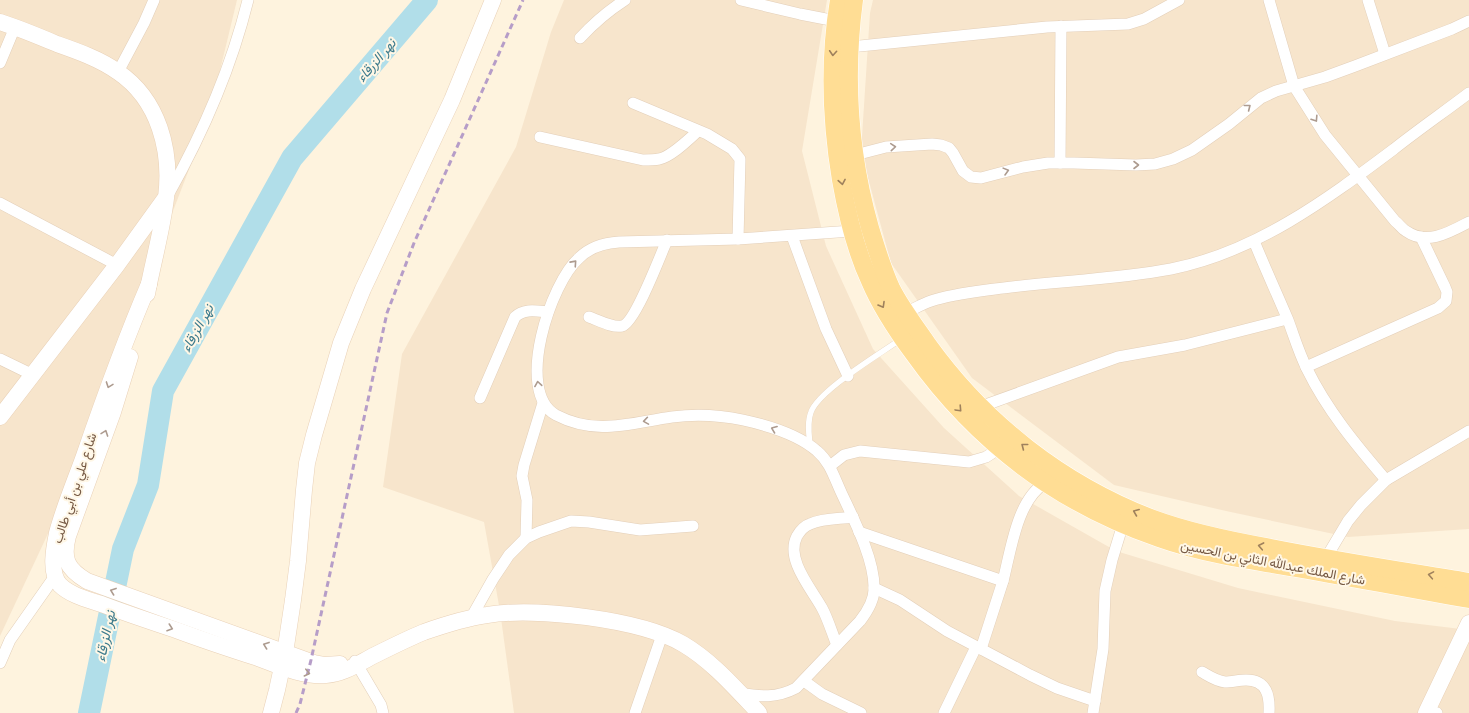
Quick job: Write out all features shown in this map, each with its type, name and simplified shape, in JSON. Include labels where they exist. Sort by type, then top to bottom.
[{"type":"main road","name":"شارع الملك عبدالله الثاني بن الحسين","points":[[839,0],[832,81],[834,121],[837,154],[847,211],[860,256],[869,281],[880,302],[924,368],[956,406],[1000,448],[1023,468],[1045,483],[1092,509],[1123,524],[1158,538],[1182,545],[1240,558],[1292,560],[1326,558],[1469,582]]},
{"type":"main road","name":"شارع الملك عبدالله الثاني بن الحسين","points":[[854,0],[850,47],[850,107],[861,194],[877,250],[891,288],[905,313],[951,375],[980,407],[1004,430],[1045,462],[1106,499],[1155,519],[1204,535],[1292,560],[1469,599]]},
{"type":"main road","points":[[860,256],[877,250]]},
{"type":"street","points":[[118,72],[144,23],[154,0]]},
{"type":"street","points":[[0,417],[33,376],[166,198],[197,143],[236,44],[248,0]]},
{"type":"street","points":[[271,713],[284,660],[298,561],[307,463],[341,343],[363,289],[452,100],[493,0]]},
{"type":"street","points":[[580,38],[605,14],[625,0]]},
{"type":"street","points":[[741,0],[836,21]]},
{"type":"street","points":[[850,47],[1061,26],[1128,24],[1144,19],[1179,0]]},
{"type":"street","points":[[1269,0],[1294,86],[1325,135],[1395,221],[1406,231],[1421,237],[1440,237],[1469,222]]},
{"type":"street","points":[[1368,0],[1384,54]]},
{"type":"street","points":[[855,155],[886,147],[932,144],[941,145],[948,148],[953,153],[963,171],[971,177],[981,178],[1022,167],[1060,163],[1136,166],[1155,164],[1173,159],[1192,150],[1209,139],[1261,98],[1325,77],[1452,29],[1469,21]]},
{"type":"street","points":[[0,63],[7,25]]},
{"type":"street","name":"شارع علي بن أبي طالب","points":[[7,25],[99,61],[118,72],[145,98],[155,114],[162,132],[165,148],[167,168],[166,198],[142,319],[115,405],[66,542],[66,560],[70,569],[87,581],[140,600],[284,660],[313,675],[327,675],[340,672],[356,663],[424,632],[471,618],[489,615],[520,612],[570,616],[622,624],[662,635],[681,643],[697,653],[759,713]]},
{"type":"street","points":[[1060,163],[1061,26]]},
{"type":"street","points":[[905,313],[930,302],[970,292],[1141,274],[1172,269],[1228,253],[1254,241],[1296,218],[1358,176],[1469,94]]},
{"type":"street","points":[[633,103],[698,131],[732,149],[740,159],[738,239]]},
{"type":"street","points":[[540,137],[643,160],[653,160],[661,159],[669,154],[698,131]]},
{"type":"street","points":[[0,203],[117,265]]},
{"type":"street","points":[[740,693],[758,696],[773,696],[787,693],[796,688],[860,621],[867,612],[872,600],[874,588],[872,571],[853,517],[830,466],[821,455],[810,446],[774,429],[747,421],[724,417],[690,416],[598,427],[582,425],[567,420],[553,413],[543,403],[538,383],[537,360],[541,338],[548,312],[571,266],[587,251],[597,246],[608,243],[738,239],[852,231]]},
{"type":"street","points":[[792,236],[826,329],[848,376]]},
{"type":"street","points":[[1306,367],[1438,308],[1446,302],[1447,292],[1421,237]]},
{"type":"street","points":[[589,316],[615,326],[626,324],[631,318],[644,293],[667,240]]},
{"type":"street","points":[[1254,241],[1288,319],[1306,367],[1324,400],[1362,453],[1386,480]]},
{"type":"street","name":"شارع علي بن أبي طالب","points":[[149,284],[116,365],[62,518],[55,546],[53,562],[54,576],[62,587],[81,597],[133,616],[284,660]]},
{"type":"street","points":[[480,398],[515,317],[525,311],[548,312]]},
{"type":"street","points":[[980,407],[1118,357],[1184,345],[1288,319]]},
{"type":"street","points":[[0,359],[33,376]]},
{"type":"street","points":[[526,538],[528,514],[522,476],[543,403]]},
{"type":"street","points":[[1326,558],[1348,522],[1361,505],[1386,480],[1469,431]]},
{"type":"street","points":[[830,466],[844,455],[860,451],[969,462],[986,457],[1000,448]]},
{"type":"street","points":[[944,713],[978,648],[1003,581],[1016,529],[1026,503],[1032,494],[1045,483]]},
{"type":"street","points":[[837,645],[822,609],[798,566],[793,552],[794,541],[800,531],[810,524],[824,520],[853,517]]},
{"type":"street","points":[[471,618],[509,555],[526,538],[571,521],[589,522],[640,530],[692,526]]},
{"type":"street","points":[[1093,713],[1103,649],[1105,591],[1112,560],[1123,524]]},
{"type":"street","points":[[859,532],[1003,581]]},
{"type":"street","points":[[0,663],[10,640],[54,576]]},
{"type":"street","points":[[874,588],[900,600],[929,620],[978,648],[1057,688],[1095,701]]},
{"type":"street","points":[[1430,712],[1469,623]]},
{"type":"street","points":[[635,713],[662,635]]},
{"type":"street","points":[[356,663],[381,705],[383,713]]},
{"type":"street","points":[[1202,672],[1219,681],[1226,682],[1248,680],[1262,686],[1267,691],[1269,698],[1269,713]]},
{"type":"street","points":[[804,681],[822,694],[861,713]]},
{"type":"lane","points":[[810,446],[810,414],[813,407],[824,393],[903,338]]},
{"type":"shaded area","points":[[0,0],[237,0],[208,120],[53,523],[0,636]]},
{"type":"shaded area","points":[[564,0],[827,0],[802,151],[826,246],[873,349],[944,428],[1019,496],[1116,551],[1238,588],[1395,621],[1469,630],[1469,713],[514,713],[500,611],[484,522],[383,487],[402,354],[516,147],[551,32]]},
{"type":"shaded area","points":[[873,0],[1469,0],[1469,529],[1348,537],[1114,485],[972,378],[891,263],[861,152],[870,13]]},
{"type":"waterway","name":"نهر الزرقاء","points":[[89,713],[123,549],[148,485],[163,391],[292,158],[427,0]]},
{"type":"railway","points":[[296,713],[300,704],[311,660],[387,313],[414,243],[523,0]]}]
